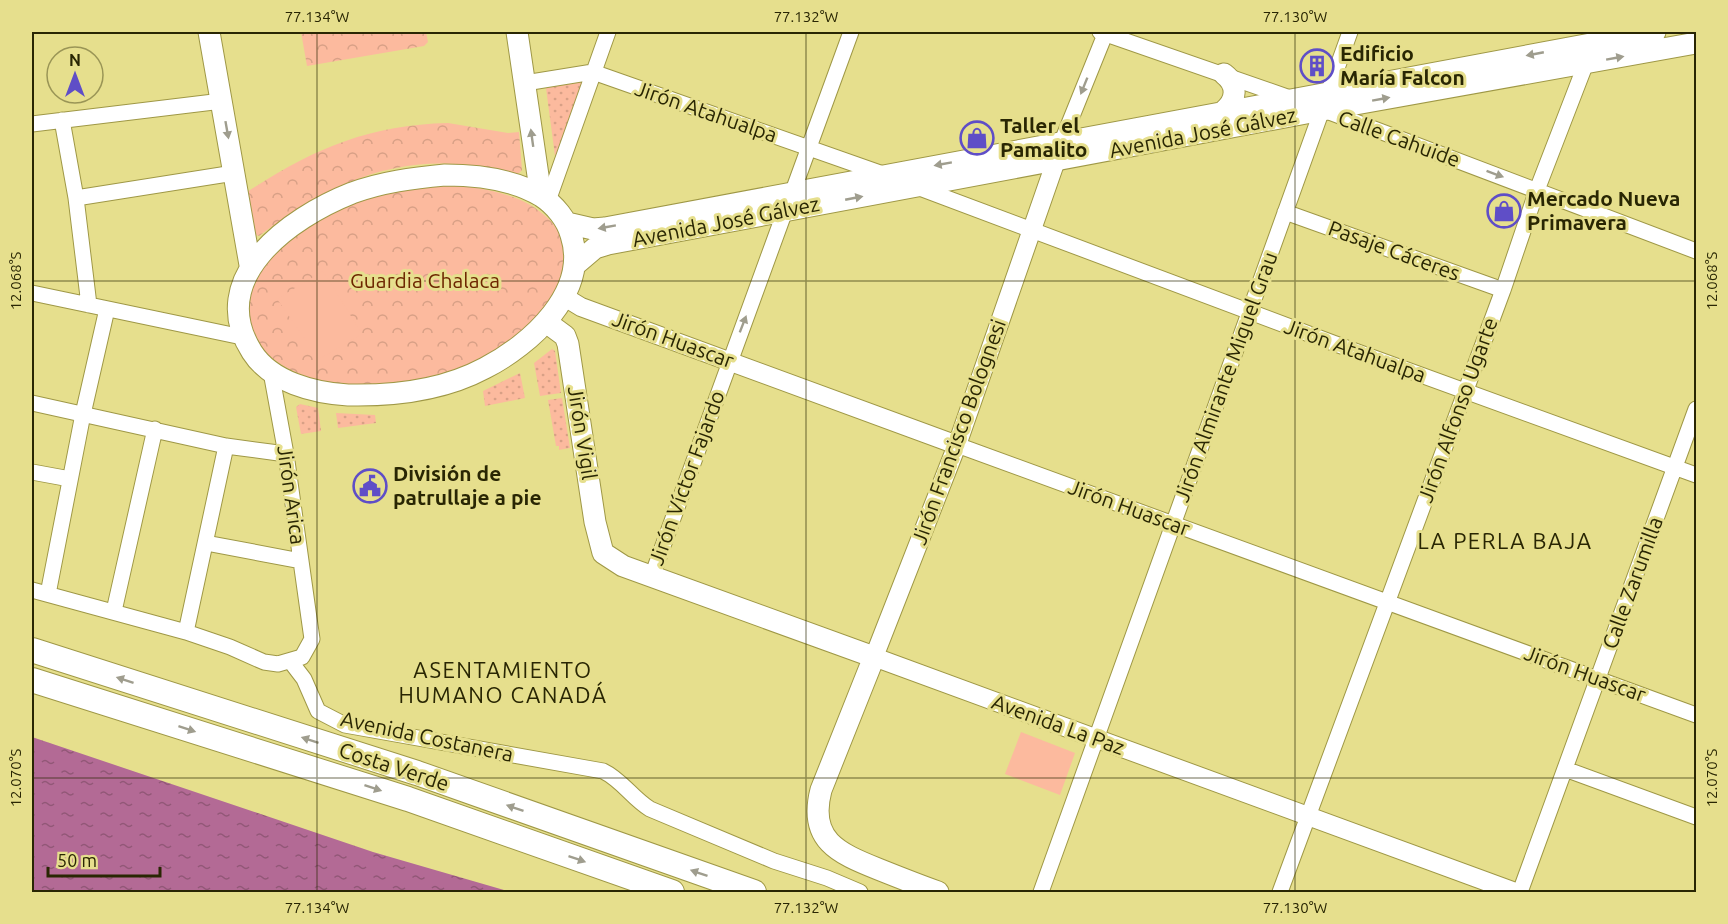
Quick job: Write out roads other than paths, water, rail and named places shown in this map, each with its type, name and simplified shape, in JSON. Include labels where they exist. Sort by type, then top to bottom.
[{"type":"highway","name":"Costa Verde","points":[[32,650],[417,773],[754,892]]},
{"type":"highway","name":"Costa Verde","points":[[32,680],[408,799],[672,892]]},
{"type":"main road","points":[[209,32],[250,265]]},
{"type":"main road","points":[[517,32],[544,199]]},
{"type":"main road","name":"Avenida José Gálvez","points":[[576,265],[595,248],[608,244],[914,186],[1224,111],[1292,99],[1325,101],[1596,37],[1655,32]]},
{"type":"main road","name":"Avenida José Gálvez","points":[[567,223],[593,229],[604,228],[883,174],[1059,151],[1325,101],[1587,63],[1696,43]]},
{"type":"main road","points":[[1224,74],[1233,82],[1234,94],[1231,105],[1224,111]]},
{"type":"main road","points":[[470,175],[496,179],[544,199],[567,223],[576,247],[576,265],[563,296],[546,322],[510,353],[483,369],[456,380],[422,388],[368,395],[338,394],[293,384],[271,372],[255,356],[242,337],[237,317],[238,297],[250,265],[265,248],[303,219],[352,193],[387,183],[435,176],[470,175]]},
{"type":"main road","name":"Jirón Vigil","points":[[546,322],[565,336],[568,344],[595,522],[603,554]]},
{"type":"main road","name":"Avenida La Paz","points":[[603,554],[610,560],[652,576],[874,657]]},
{"type":"main road","name":"Jirón Francisco Bolognesi","points":[[874,657],[821,790],[818,815],[822,831],[841,854],[938,892]]},
{"type":"street","points":[[544,199],[608,32]]},
{"type":"street","points":[[793,191],[851,32]]},
{"type":"street","points":[[1104,32],[1292,99]]},
{"type":"street","name":"Jirón Francisco Bolognesi","points":[[874,657],[957,445],[1059,151],[1104,32]]},
{"type":"street","name":"Jirón Almirante Miguel Grau","points":[[1041,892],[1350,32]]},
{"type":"street","name":"Jirón Alfonso Ugarte","points":[[1280,892],[1503,290],[1537,190],[1596,37]]},
{"type":"street","name":"Jirón Atahualpa","points":[[525,83],[593,72],[883,174]]},
{"type":"street","points":[[32,124],[222,101]]},
{"type":"street","name":"Calle Cahuide","points":[[1325,101],[1537,190],[1696,251]]},
{"type":"street","points":[[62,120],[76,198],[89,305]]},
{"type":"street","points":[[76,198],[234,173]]},
{"type":"street","name":"Jirón Atahualpa","points":[[914,186],[1696,475]]},
{"type":"street","name":"Jirón Víctor Fajardo","points":[[652,576],[785,212]]},
{"type":"street","name":"Pasaje Cáceres","points":[[1285,212],[1503,290]]},
{"type":"street","points":[[32,293],[242,337]]},
{"type":"street","name":"Jirón Huascar","points":[[563,296],[581,307],[1696,715]]},
{"type":"street","points":[[48,594],[83,414],[107,309]]},
{"type":"street","name":"Jirón Arica","points":[[271,372],[286,454],[312,639],[302,657],[291,662]]},
{"type":"street","points":[[32,403],[226,446],[286,454]]},
{"type":"street","name":"Calle Zarumilla","points":[[1518,892],[1696,409]]},
{"type":"street","points":[[114,611],[155,429]]},
{"type":"street","points":[[186,632],[226,446]]},
{"type":"street","points":[[32,472],[70,479]]},
{"type":"street","points":[[206,543],[301,561]]},
{"type":"street","points":[[32,590],[186,632],[230,646],[264,662],[278,664],[291,662]]},
{"type":"street","name":"Avenida La Paz","points":[[874,657],[1518,892]]},
{"type":"street","name":"Avenida Costanera","points":[[291,662],[304,679],[318,711],[345,724],[603,771],[612,775],[635,800],[650,809],[774,861],[827,878],[860,892]]},
{"type":"street","points":[[1565,769],[1696,817]]},
{"type":"water","points":[[32,737],[373,852],[511,892],[32,892]]},
{"type":"place","name":"Edificio María Falcon","points":[[1317,66]]},
{"type":"place","name":"Taller el Pamalito","points":[[977,138]]},
{"type":"place","name":"Mercado Nueva Primavera","points":[[1504,211]]},
{"type":"place","name":"División de patrullaje a pie","points":[[370,486]]},
{"type":"district","name":"LA PERLA BAJA","points":[[1505,541]]},
{"type":"district","name":"ASENTAMIENTO HUMANO CANADÁ","points":[[503,682]]},
{"type":"park label","name":"Guardia Chalaca","points":[[425,281]]}]
